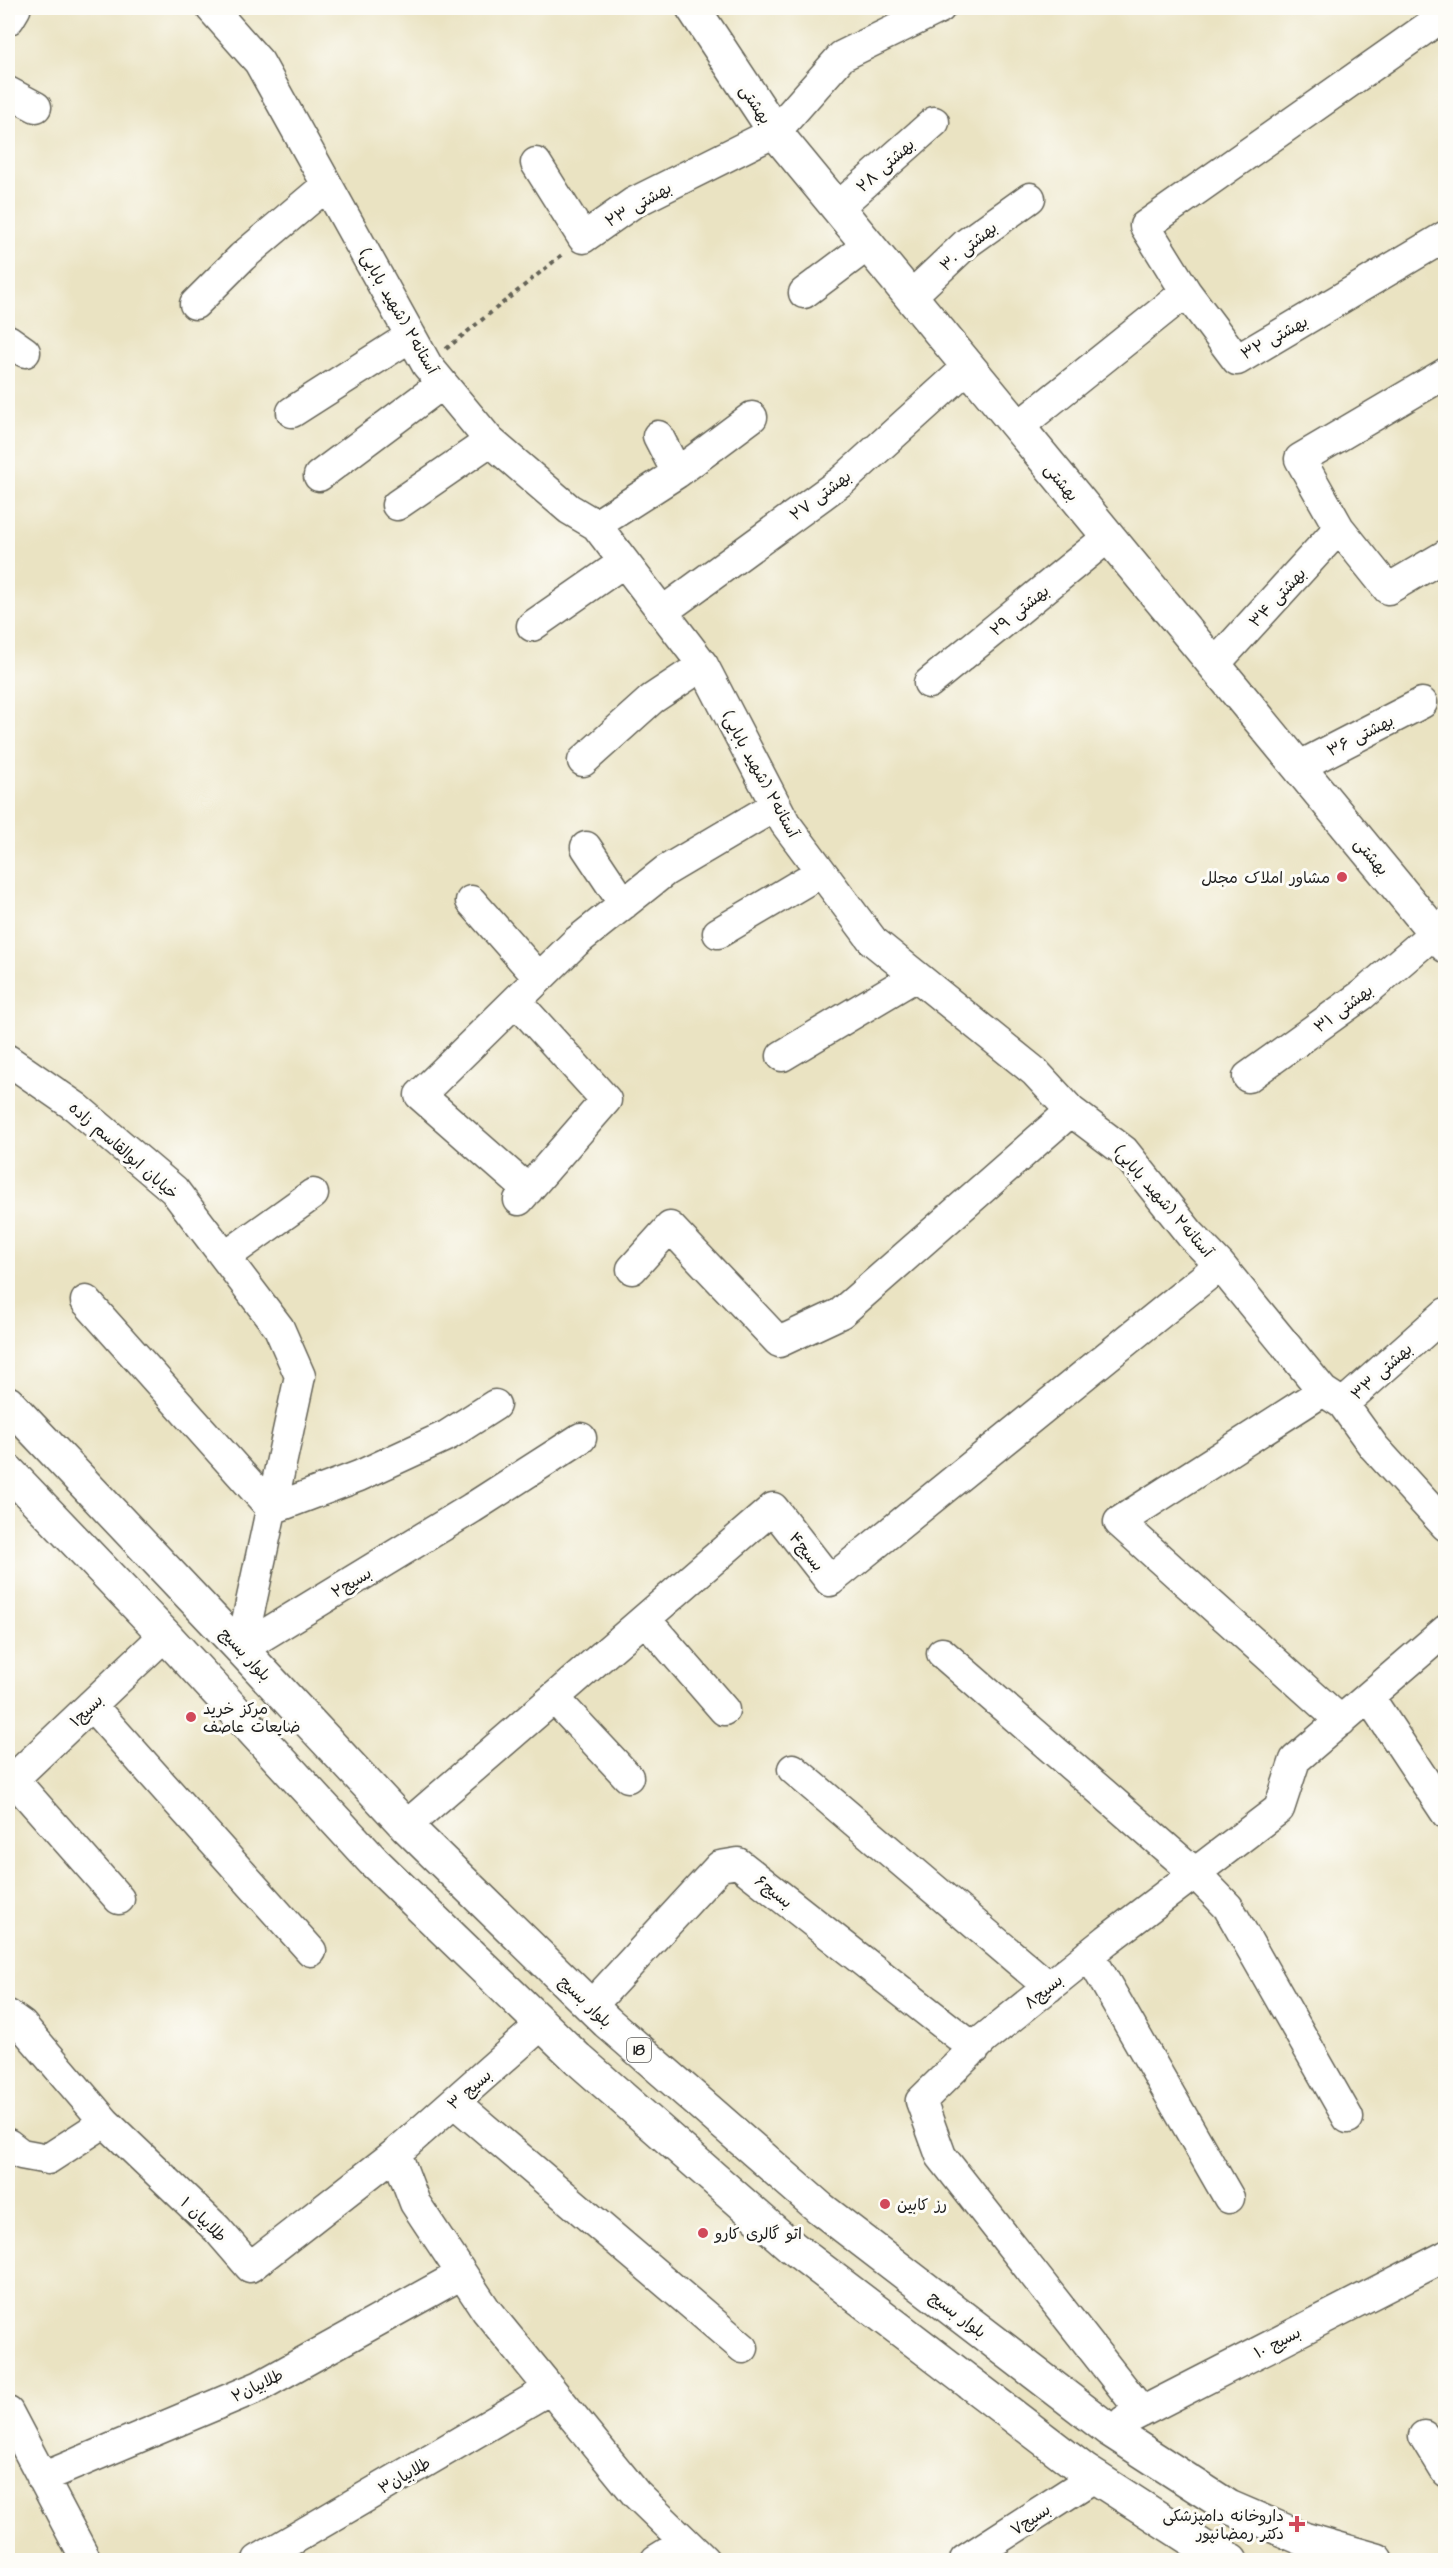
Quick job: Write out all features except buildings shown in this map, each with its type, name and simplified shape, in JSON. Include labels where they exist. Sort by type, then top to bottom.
[{"type":"main road","points":[[8,18],[14,8]]},
{"type":"main road","name":"بهشتی","points":[[693,8],[775,132],[1298,767],[1442,934]]},
{"type":"main road","name":"بلوار بسیج","points":[[8,1403],[406,1826],[591,2006],[820,2208],[1108,2429],[1229,2507],[1304,2539],[1377,2560]]},
{"type":"main road","points":[[8,1471],[165,1635],[373,1861],[578,2059],[792,2247],[1094,2477],[1211,2552],[1232,2560]]},
{"type":"street","name":"آستانه۲ (شهید بابایی)","points":[[211,8],[260,62],[411,336],[435,374],[490,441],[569,509],[596,525],[703,665],[775,806],[873,941],[1035,1072],[1071,1111],[1124,1151],[1190,1234],[1220,1265],[1374,1447],[1446,1526]]},
{"type":"street","points":[[775,132],[842,56],[940,8]]},
{"type":"street","points":[[1018,427],[1186,292],[1145,226],[1446,14]]},
{"type":"street","points":[[8,92],[36,107]]},
{"type":"street","name":"بهشتی ۲۸","points":[[837,208],[934,122]]},
{"type":"street","name":"بهشتی ۲۳","points":[[582,238],[633,203],[775,132]]},
{"type":"street","points":[[536,163],[582,238]]},
{"type":"street","points":[[195,304],[242,257],[327,185]]},
{"type":"street","name":"بهشتی ۳۰","points":[[910,297],[967,243],[1030,198]]},
{"type":"street","name":"بهشتی ۳۲","points":[[1186,292],[1238,360],[1446,237]]},
{"type":"street","points":[[804,293],[868,245]]},
{"type":"street","points":[[292,412],[411,336]]},
{"type":"street","name":"بهشتی ۲۷","points":[[662,612],[843,480],[968,367]]},
{"type":"street","points":[[1446,373],[1300,459],[1340,528],[1388,589],[1446,555]]},
{"type":"street","points":[[319,476],[435,374]]},
{"type":"street","points":[[596,525],[677,473],[752,417]]},
{"type":"street","points":[[658,436],[677,473]]},
{"type":"street","points":[[397,505],[490,441]]},
{"type":"street","name":"بهشتی ۳۴","points":[[1214,665],[1340,528]]},
{"type":"street","name":"بهشتی ۲۹","points":[[930,683],[1108,537]]},
{"type":"street","points":[[532,626],[624,562]]},
{"type":"street","points":[[583,762],[652,699],[703,665]]},
{"type":"street","name":"بهشتی ۳۶","points":[[1298,767],[1422,703]]},
{"type":"street","points":[[516,1000],[606,1100],[524,1195],[420,1095],[516,1000],[576,942],[665,871],[775,806]]},
{"type":"street","points":[[586,847],[624,904]]},
{"type":"street","points":[[718,933],[821,872]]},
{"type":"street","points":[[471,901],[539,978]]},
{"type":"street","name":"بهشتی ۳۱","points":[[1248,1077],[1442,934]]},
{"type":"street","points":[[782,1056],[916,976]]},
{"type":"street","name":"خیابان ابوالقاسم زاده","points":[[8,1060],[76,1107],[174,1190],[279,1328],[300,1376],[272,1509]]},
{"type":"street","points":[[632,1269],[670,1227],[779,1342],[842,1313],[1071,1111]]},
{"type":"street","points":[[225,1257],[313,1194]]},
{"type":"street","name":"بسیج۴","points":[[406,1826],[773,1508],[830,1581],[1220,1265]]},
{"type":"street","points":[[86,1301],[272,1509]]},
{"type":"street","name":"بهشتی ۳۳","points":[[1341,1720],[1119,1522],[1333,1397],[1446,1313]]},
{"type":"street","points":[[272,1509],[359,1476],[448,1435],[495,1405]]},
{"type":"street","name":"بسیج۲","points":[[241,1649],[472,1508],[581,1438]]},
{"type":"street","points":[[241,1649],[272,1509]]},
{"type":"street","points":[[645,1619],[724,1710]]},
{"type":"street","name":"بسیج۸","points":[[1142,2412],[941,2156],[921,2101],[975,2049],[1089,1954],[1280,1809],[1295,1760],[1446,1630]]},
{"type":"street","name":"بسیج۱","points":[[10,1781],[165,1635]]},
{"type":"street","points":[[942,1653],[1195,1873],[1228,1907],[1348,2118]]},
{"type":"street","points":[[1369,1697],[1446,1813]]},
{"type":"street","points":[[554,1698],[628,1777]]},
{"type":"street","points":[[91,1705],[311,1951]]},
{"type":"street","points":[[793,1769],[1049,1987]]},
{"type":"street","points":[[10,1781],[119,1899]]},
{"type":"street","name":"بسیج۶","points":[[591,2006],[720,1866],[738,1863],[975,2049]]},
{"type":"street","points":[[1089,1954],[1229,2198]]},
{"type":"street","points":[[8,2015],[22,2025],[105,2122],[48,2159],[21,2154],[8,2144]]},
{"type":"street","name":"بسیج ۳","points":[[396,2153],[542,2024]]},
{"type":"street","points":[[454,2102],[743,2348]]},
{"type":"street","name":"طلابیان ۱","points":[[105,2122],[217,2229],[250,2267],[396,2153]]},
{"type":"street","points":[[396,2153],[415,2203],[486,2310],[636,2494],[695,2551]]},
{"type":"street","name":"بسیج ۱۰","points":[[1108,2429],[1446,2256]]},
{"type":"street","name":"طلابیان۲","points":[[42,2478],[260,2386],[462,2274]]},
{"type":"street","name":"طلابیان۳","points":[[258,2560],[550,2389]]},
{"type":"street","points":[[8,2412],[86,2560]]},
{"type":"street","points":[[1424,2436],[1446,2472]]},
{"type":"street","name":"بسیج۷","points":[[965,2560],[1004,2550],[1094,2477]]},
{"type":"street","points":[[656,2560],[695,2551]]},
{"type":"path","points":[[435,374],[582,238]]},
{"type":"place","name":"مشاور املاک مجلل","points":[[1342,877]]},
{"type":"place","name":"مرکز خرید ضایعات عاصف","points":[[191,1717]]},
{"type":"place","name":"رز کابین","points":[[885,2204]]},
{"type":"place","name":"اتو گالری کارو","points":[[703,2233]]},
{"type":"place","name":"داروخانه دامپزشکی دکتر رمضانپور","points":[[1297,2524]]}]
